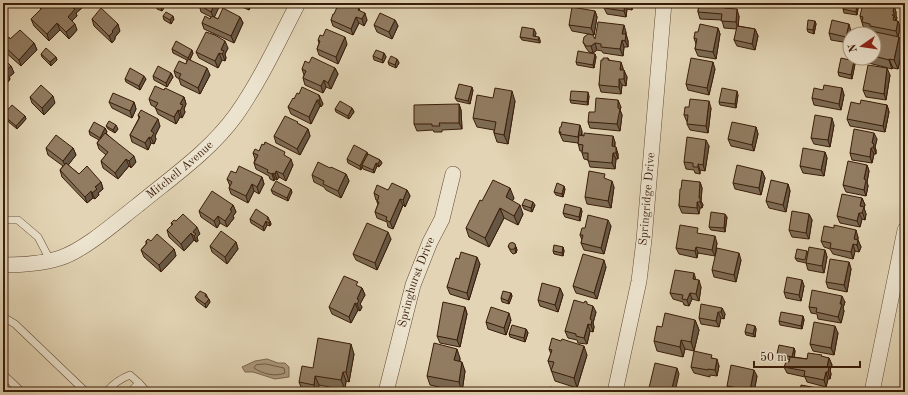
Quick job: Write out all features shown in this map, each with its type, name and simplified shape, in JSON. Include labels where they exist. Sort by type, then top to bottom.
[{"type":"street","name":"Mitchell Avenue","points":[[3,265],[20,265],[50,260],[60,258],[72,252],[109,228],[199,155],[223,131],[246,99],[298,3]]},
{"type":"street","name":"Springridge Drive","points":[[615,392],[639,281],[644,240],[664,3]]},
{"type":"street","name":"Springhurst Drive","points":[[386,392],[413,285],[430,242],[442,219],[453,174]]},
{"type":"street","points":[[872,392],[905,230]]},
{"type":"lane","points":[[3,220],[18,220],[38,237],[50,260]]},
{"type":"lane","points":[[3,317],[15,324],[86,392]]},
{"type":"lane","points":[[106,392],[121,378],[130,376],[139,382],[147,392]]},
{"type":"lane","points":[[3,380],[6,377],[22,392]]},
{"type":"lane","points":[[130,392],[139,382]]},
{"type":"water","points":[[267,359],[278,363],[285,363],[289,367],[289,377],[275,379],[253,372],[245,372],[242,367],[255,361]]},
{"type":"building","points":[[39,3],[78,3],[68,17],[75,24],[66,32],[57,23],[47,34],[31,19],[43,7]]},
{"type":"building","points":[[157,3],[163,3],[161,8],[156,5]]},
{"type":"building","points":[[200,3],[215,3],[211,12],[199,5]]},
{"type":"building","points":[[341,3],[348,3],[359,8],[358,10],[365,13],[362,19],[356,17],[351,29],[331,20],[338,5],[340,6]]},
{"type":"building","points":[[605,3],[625,3],[624,11],[604,8]]},
{"type":"building","points":[[699,3],[725,3],[724,8],[737,9],[736,22],[721,21],[722,14],[698,12]]},
{"type":"building","points":[[844,3],[857,3],[856,12],[843,9]]},
{"type":"building","points":[[863,3],[881,3],[894,6],[894,14],[892,15],[894,16],[893,20],[898,21],[896,31],[882,28],[882,26],[870,26],[870,24],[862,22],[863,17],[860,16]]},
{"type":"building","points":[[572,7],[595,11],[591,28],[569,25]]},
{"type":"building","points":[[101,8],[118,24],[109,36],[92,19]]},
{"type":"building","points":[[223,8],[240,17],[231,36],[202,23],[205,16],[210,19],[212,16],[218,19]]},
{"type":"building","points":[[166,12],[173,16],[170,20],[163,16]]},
{"type":"building","points":[[380,13],[395,20],[389,32],[374,25]]},
{"type":"building","points":[[808,20],[815,21],[813,30],[807,29]]},
{"type":"building","points":[[832,20],[849,24],[849,26],[842,26],[842,36],[829,33]]},
{"type":"building","points":[[598,22],[624,25],[622,34],[626,34],[625,41],[622,40],[620,49],[601,47],[601,44],[595,43],[591,46],[586,46],[583,42],[584,37],[588,34],[593,35],[595,39]]},
{"type":"building","points":[[700,24],[718,28],[713,52],[695,49],[697,39],[694,38],[695,32],[698,32]]},
{"type":"building","points":[[737,26],[755,29],[752,44],[734,40]]},
{"type":"building","points":[[522,27],[534,29],[533,36],[539,37],[538,40],[520,37]]},
{"type":"building","points":[[326,29],[345,37],[336,57],[317,49],[320,41],[318,40],[320,35],[323,36]]},
{"type":"building","points":[[20,30],[34,43],[19,60],[3,45],[3,43]]},
{"type":"building","points":[[206,32],[225,41],[221,50],[224,51],[222,54],[219,53],[215,61],[196,52]]},
{"type":"building","points":[[882,33],[899,37],[894,60],[882,58]]},
{"type":"building","points":[[176,41],[192,50],[188,58],[172,49]]},
{"type":"building","points":[[46,48],[56,57],[50,62],[41,54]]},
{"type":"building","points":[[376,50],[384,53],[382,60],[373,56]]},
{"type":"building","points":[[578,51],[595,54],[593,65],[576,62]]},
{"type":"building","points":[[391,56],[397,59],[395,65],[388,62]]},
{"type":"building","points":[[312,57],[335,68],[328,83],[324,80],[321,86],[303,78],[306,71],[302,69],[305,61],[309,63]]},
{"type":"building","points":[[3,58],[11,66],[6,71],[8,73],[5,75],[3,74]]},
{"type":"building","points":[[603,58],[621,62],[620,70],[624,70],[624,79],[619,79],[619,87],[599,85],[601,60],[603,60]]},
{"type":"building","points":[[691,58],[713,62],[707,88],[686,84]]},
{"type":"building","points":[[841,58],[842,66],[853,66],[851,75],[838,72]]},
{"type":"building","points":[[188,59],[207,68],[198,88],[179,78],[181,74],[174,71],[179,61],[186,64]]},
{"type":"building","points":[[158,66],[171,73],[166,83],[153,76]]},
{"type":"building","points":[[868,66],[887,68],[884,94],[863,90]]},
{"type":"building","points":[[130,68],[144,76],[139,86],[125,79]]},
{"type":"building","points":[[459,84],[472,87],[468,101],[455,98]]},
{"type":"building","points":[[41,85],[53,96],[42,108],[30,97]]},
{"type":"building","points":[[824,85],[842,88],[839,104],[812,98],[814,88],[823,90]]},
{"type":"building","points":[[155,86],[164,90],[165,88],[184,97],[180,104],[183,105],[180,111],[178,110],[174,117],[155,108],[158,103],[149,99]]},
{"type":"building","points":[[302,87],[319,95],[320,98],[317,100],[309,117],[288,107],[297,93],[299,94]]},
{"type":"building","points":[[495,88],[512,91],[504,135],[494,133],[496,122],[473,118],[477,95],[493,98]]},
{"type":"building","points":[[722,88],[737,91],[735,104],[719,102]]},
{"type":"building","points":[[571,91],[588,92],[587,102],[570,100]]},
{"type":"building","points":[[113,93],[134,102],[130,111],[109,102]]},
{"type":"building","points":[[596,98],[618,100],[618,108],[620,109],[617,124],[588,122],[589,112],[595,112]]},
{"type":"building","points":[[690,99],[709,101],[706,126],[687,124],[688,115],[684,115],[685,107],[689,107]]},
{"type":"building","points":[[861,100],[887,105],[883,126],[847,119],[851,102],[860,104]]},
{"type":"building","points":[[340,101],[352,108],[348,116],[335,109]]},
{"type":"building","points":[[459,104],[459,123],[439,123],[440,126],[432,126],[432,124],[414,124],[414,105]]},
{"type":"building","points":[[12,105],[25,116],[16,126],[3,115]]},
{"type":"building","points":[[141,110],[158,119],[151,131],[154,133],[145,143],[130,135],[140,117],[138,115]]},
{"type":"building","points":[[815,115],[832,118],[828,140],[811,138]]},
{"type":"building","points":[[285,116],[308,129],[297,149],[274,136]]},
{"type":"building","points":[[109,121],[116,125],[113,130],[106,126]]},
{"type":"building","points":[[94,122],[105,128],[100,138],[89,131]]},
{"type":"building","points":[[562,122],[580,125],[578,137],[560,134],[561,132],[559,132]]},
{"type":"building","points":[[732,122],[756,127],[752,145],[728,139]]},
{"type":"building","points":[[854,129],[874,133],[872,143],[874,144],[873,148],[871,148],[870,157],[850,153]]},
{"type":"building","points":[[105,133],[134,156],[129,161],[126,159],[115,173],[101,161],[108,152],[97,143]]},
{"type":"building","points":[[584,133],[613,136],[612,146],[616,147],[616,153],[613,153],[612,163],[588,161],[588,153],[582,153],[583,145],[578,144],[579,135],[584,136]]},
{"type":"building","points":[[56,135],[73,148],[63,161],[46,148]]},
{"type":"building","points":[[687,137],[706,140],[703,165],[698,164],[698,167],[693,167],[693,163],[684,162]]},
{"type":"building","points":[[265,142],[285,152],[284,155],[291,159],[283,174],[276,171],[275,174],[272,174],[267,172],[268,170],[254,163],[258,155],[253,153],[255,149],[259,151],[262,144],[264,145]]},
{"type":"building","points":[[354,145],[367,152],[360,166],[347,159]]},
{"type":"building","points":[[803,148],[825,152],[821,170],[800,166]]},
{"type":"building","points":[[368,154],[380,160],[378,164],[376,163],[373,170],[362,165]]},
{"type":"building","points":[[848,161],[867,165],[864,179],[866,180],[864,190],[843,185]]},
{"type":"building","points":[[318,162],[346,174],[338,191],[323,184],[324,181],[312,175]]},
{"type":"building","points":[[66,163],[79,174],[87,166],[101,182],[95,187],[97,189],[92,193],[91,191],[85,197],[60,170]]},
{"type":"building","points":[[737,165],[762,171],[759,188],[733,183]]},
{"type":"building","points":[[239,166],[262,177],[257,187],[252,184],[246,196],[229,188],[232,182],[227,179],[231,171],[236,173]]},
{"type":"building","points":[[589,171],[605,174],[604,178],[612,181],[608,201],[585,197]]},
{"type":"building","points":[[493,180],[510,188],[506,197],[520,205],[514,216],[500,208],[485,238],[466,228],[480,200],[482,201]]},
{"type":"building","points":[[682,180],[700,182],[700,202],[697,202],[697,208],[679,206]]},
{"type":"building","points":[[771,180],[788,184],[783,205],[766,201]]},
{"type":"building","points":[[276,181],[291,189],[287,198],[271,190]]},
{"type":"building","points":[[392,183],[407,190],[403,200],[400,199],[390,222],[386,220],[387,217],[375,212],[379,202],[377,202],[379,196],[374,193],[377,185],[388,190]]},
{"type":"building","points":[[557,183],[564,186],[562,194],[554,192]]},
{"type":"building","points":[[212,191],[233,205],[230,210],[232,211],[225,221],[218,216],[214,221],[199,211]]},
{"type":"building","points":[[842,194],[862,198],[860,206],[864,207],[862,213],[859,213],[857,221],[837,216]]},
{"type":"building","points":[[525,199],[533,202],[531,208],[522,205]]},
{"type":"building","points":[[565,204],[581,208],[579,217],[563,213]]},
{"type":"building","points":[[256,209],[268,217],[267,219],[270,221],[269,223],[266,221],[263,227],[250,219]]},
{"type":"building","points":[[792,211],[809,214],[806,233],[789,230]]},
{"type":"building","points":[[711,212],[725,214],[724,228],[709,227]]},
{"type":"building","points":[[183,214],[197,227],[193,232],[196,234],[194,236],[191,233],[181,244],[167,230],[173,224],[171,223],[174,220],[176,221]]},
{"type":"building","points":[[588,215],[608,220],[601,248],[581,243],[583,235],[580,235],[582,228],[585,228]]},
{"type":"building","points":[[367,223],[388,232],[375,263],[353,254]]},
{"type":"building","points":[[680,225],[698,228],[697,233],[715,236],[712,250],[696,247],[695,251],[676,248]]},
{"type":"building","points":[[834,225],[856,230],[854,239],[858,240],[857,245],[853,244],[851,252],[830,248],[831,243],[821,241],[824,226],[834,228]]},
{"type":"building","points":[[221,231],[236,242],[225,257],[210,246]]},
{"type":"building","points":[[157,234],[174,249],[159,265],[141,250],[147,243],[146,241],[148,239],[151,241]]},
{"type":"building","points":[[512,242],[515,243],[515,249],[512,250],[509,249],[508,246],[509,243]]},
{"type":"building","points":[[554,245],[563,247],[562,253],[553,251]]},
{"type":"building","points":[[809,247],[825,250],[822,266],[806,263]]},
{"type":"building","points":[[717,248],[739,253],[734,275],[712,270]]},
{"type":"building","points":[[797,249],[807,251],[805,260],[795,258]]},
{"type":"building","points":[[461,252],[477,257],[467,293],[447,287],[456,258],[459,259]]},
{"type":"building","points":[[583,254],[604,260],[594,293],[573,286]]},
{"type":"building","points":[[830,259],[849,262],[844,285],[826,282]]},
{"type":"building","points":[[675,270],[694,273],[693,279],[699,280],[696,294],[690,293],[687,300],[682,299],[683,295],[670,293]]},
{"type":"building","points":[[344,276],[358,282],[356,285],[362,288],[357,299],[359,300],[357,304],[355,303],[349,317],[329,307]]},
{"type":"building","points":[[787,277],[802,280],[799,295],[784,292]]},
{"type":"building","points":[[542,283],[560,288],[555,305],[538,300]]},
{"type":"building","points":[[812,290],[842,296],[840,304],[842,304],[838,317],[816,312],[817,308],[809,307]]},
{"type":"building","points":[[200,291],[206,294],[205,296],[209,299],[205,304],[195,297]]},
{"type":"building","points":[[503,291],[511,293],[508,301],[501,298]]},
{"type":"building","points":[[574,300],[584,303],[585,301],[587,304],[593,306],[590,319],[592,320],[591,325],[588,324],[584,338],[565,331]]},
{"type":"building","points":[[443,302],[465,307],[457,340],[437,336]]},
{"type":"building","points":[[701,304],[722,308],[721,312],[718,312],[716,321],[699,318]]},
{"type":"building","points":[[491,307],[509,313],[504,328],[486,322]]},
{"type":"building","points":[[781,312],[803,316],[801,326],[779,321]]},
{"type":"building","points":[[665,313],[695,320],[691,342],[681,340],[680,347],[654,341],[657,326],[662,327]]},
{"type":"building","points":[[814,322],[835,326],[831,348],[810,344]]},
{"type":"building","points":[[747,324],[755,326],[753,334],[745,332]]},
{"type":"building","points":[[512,325],[526,329],[524,338],[509,334]]},
{"type":"building","points":[[318,338],[351,344],[346,372],[343,372],[341,380],[315,376],[314,385],[299,382],[302,366],[313,368]]},
{"type":"building","points":[[552,338],[561,341],[562,339],[584,346],[574,378],[551,371],[554,362],[548,361],[552,350],[549,349]]},
{"type":"building","points":[[434,343],[457,349],[454,360],[462,362],[459,382],[427,376]]},
{"type":"building","points":[[779,345],[794,348],[792,357],[777,354]]},
{"type":"building","points":[[694,351],[712,355],[711,358],[717,359],[715,370],[691,367]]},
{"type":"building","points":[[808,353],[822,355],[821,356],[829,358],[827,367],[829,367],[828,372],[826,372],[824,380],[804,376],[805,371],[784,367],[786,362],[789,362],[790,357],[807,359]]},
{"type":"building","points":[[655,363],[677,368],[671,392],[648,392]]},
{"type":"building","points":[[731,365],[754,370],[750,390],[727,386]]},
{"type":"building","points":[[801,385],[822,389],[821,392],[800,392]]},
{"type":"building","points":[[550,387],[570,392],[549,392]]}]
